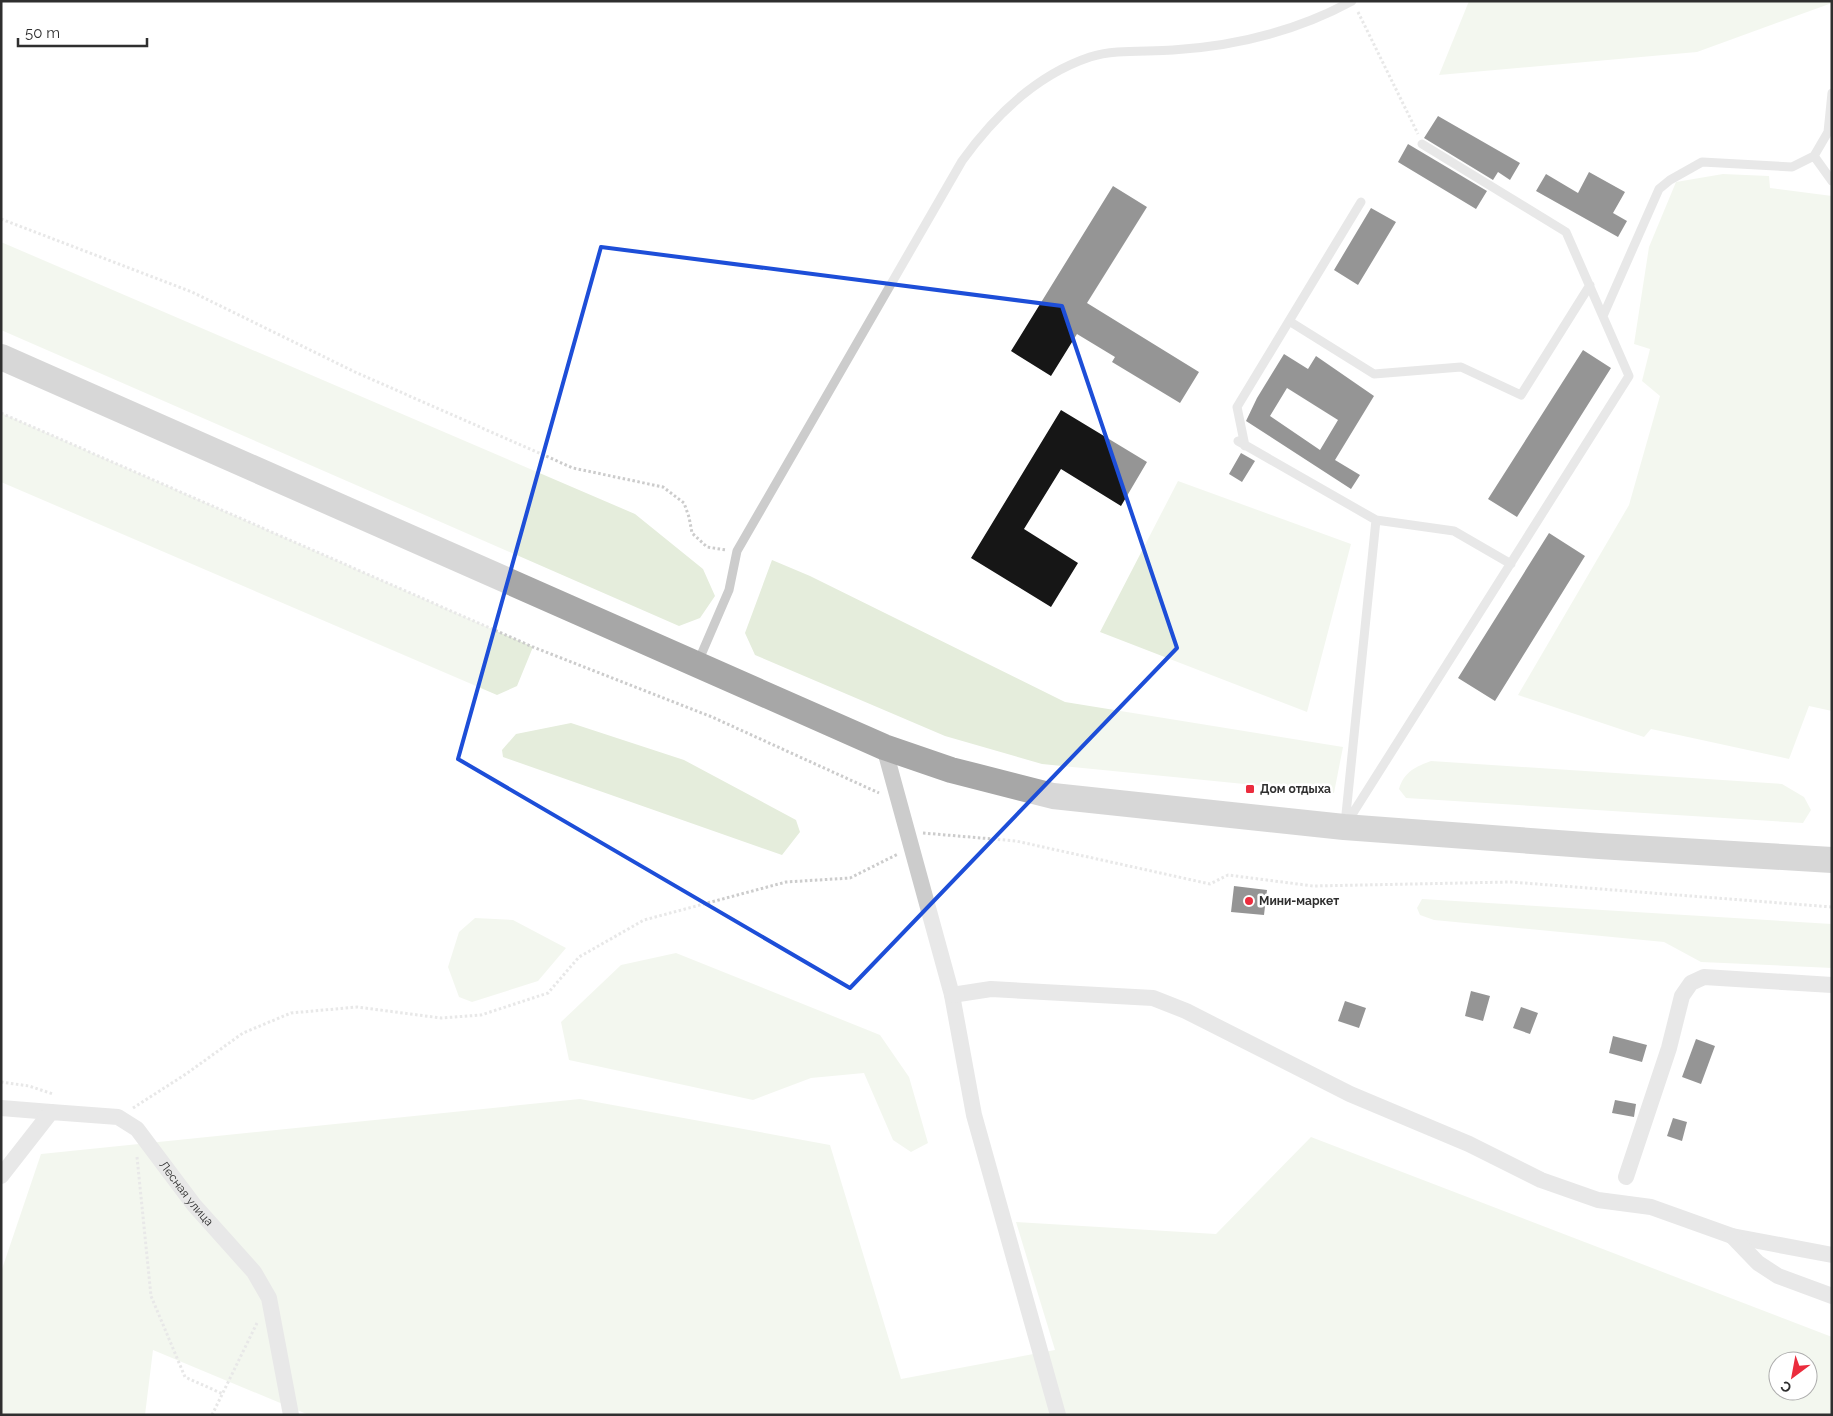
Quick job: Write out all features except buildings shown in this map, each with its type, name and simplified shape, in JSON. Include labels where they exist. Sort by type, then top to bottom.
[{"type":"main road","points":[[1,357],[884,747],[951,770],[1053,796],[1344,827],[1598,846],[1832,860]]},
{"type":"street","points":[[884,747],[910,849],[952,995],[974,1115],[1058,1415]]},
{"type":"street","points":[[1626,1176],[1669,1048],[1682,996],[1691,984],[1704,978],[1832,985]]},
{"type":"street","points":[[952,995],[991,989],[1153,998],[1186,1011],[1350,1094],[1469,1144],[1542,1180],[1598,1200],[1652,1207],[1732,1236],[1832,1255]]},
{"type":"street","name":"Лесная улица","points":[[1,1108],[118,1117],[137,1129],[194,1205],[254,1272],[269,1298],[291,1415]]},
{"type":"street","points":[[1,1176],[51,1112]]},
{"type":"street","points":[[1732,1236],[1758,1263],[1778,1276],[1832,1296]]},
{"type":"lane","points":[[697,664],[729,590],[737,551],[962,161],[982,133],[1016,100],[1048,76],[1091,57],[1235,42],[1293,28],[1352,1]]},
{"type":"lane","points":[[1603,316],[1660,188],[1670,180],[1702,162],[1792,167],[1814,156],[1828,132],[1832,92]]},
{"type":"lane","points":[[1344,827],[1630,376],[1566,232],[1422,144]]},
{"type":"lane","points":[[1814,156],[1832,181]]},
{"type":"lane","points":[[1361,202],[1236,407],[1242,443],[1376,520],[1454,532],[1510,564]]},
{"type":"lane","points":[[1289,321],[1374,374],[1461,367],[1521,395],[1590,285]]},
{"type":"lane","points":[[1344,827],[1376,520]]},
{"type":"path","points":[[1357,10],[1422,144]]},
{"type":"path","points":[[1,219],[192,292],[355,372],[573,468],[663,487],[684,503],[692,534],[707,547],[737,551]]},
{"type":"path","points":[[1,413],[534,647],[712,717],[899,802]]},
{"type":"path","points":[[906,832],[1016,842],[1210,884],[1228,876],[1313,886],[1511,882],[1832,907]]},
{"type":"path","points":[[118,1117],[186,1074],[243,1033],[291,1013],[357,1007],[441,1018],[481,1015],[548,993],[579,956],[644,920],[786,882],[850,878],[910,849]]},
{"type":"path","points":[[1,1082],[29,1086],[56,1095]]},
{"type":"path","points":[[137,1129],[137,1173],[151,1296],[185,1377],[222,1394]]},
{"type":"path","points":[[212,1415],[269,1298]]},
{"type":"highlighted area","points":[[601,247],[1062,306],[1177,648],[850,988],[458,759]]},
{"type":"green space","points":[[1469,1],[1832,1],[1832,3],[1697,52],[1439,75]]},
{"type":"green space","points":[[1723,174],[1769,176],[1770,188],[1832,196],[1832,711],[1809,706],[1789,759],[1651,729],[1644,737],[1518,695],[1629,505],[1660,396],[1642,381],[1650,349],[1634,344],[1649,247],[1676,182]]},
{"type":"green space","points":[[1,242],[635,514],[703,569],[715,596],[700,618],[679,626],[1,330]]},
{"type":"green space","points":[[1,413],[533,647],[517,686],[497,695],[1,482]]},
{"type":"green space","points":[[1178,481],[1351,544],[1307,712],[1100,632]]},
{"type":"green space","points":[[772,560],[810,576],[1065,702],[1343,747],[1334,793],[1042,764],[945,736],[755,655],[745,633]]},
{"type":"green space","points":[[571,723],[684,760],[796,820],[800,832],[782,855],[503,757],[502,750],[516,734]]},
{"type":"green space","points":[[1431,761],[1782,784],[1804,797],[1811,810],[1803,823],[1406,798],[1399,789],[1404,778],[1415,768]]},
{"type":"green space","points":[[1422,899],[1832,924],[1832,968],[1701,962],[1664,942],[1434,920],[1420,915],[1417,908]]},
{"type":"green space","points":[[475,918],[513,920],[566,948],[538,981],[472,1002],[459,997],[448,967],[459,932]]},
{"type":"green space","points":[[676,953],[880,1035],[909,1077],[928,1143],[911,1152],[893,1140],[864,1073],[811,1078],[753,1100],[569,1060],[561,1022],[621,965]]},
{"type":"green space","points":[[580,1099],[830,1145],[901,1379],[1055,1350],[1016,1222],[1216,1234],[1311,1137],[1832,1337],[1832,1415],[309,1415],[153,1350],[145,1415],[1,1415],[1,1272],[41,1154]]},
{"type":"place","name":"Дом отдыха","points":[[1250,789]]},
{"type":"place","name":"Мини-маркет","points":[[1249,901]]}]
